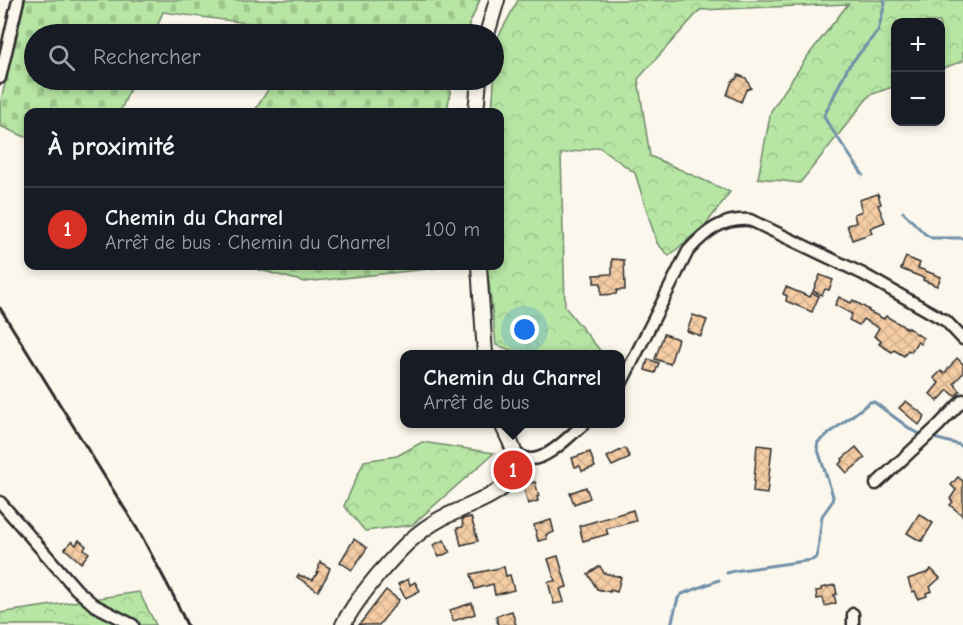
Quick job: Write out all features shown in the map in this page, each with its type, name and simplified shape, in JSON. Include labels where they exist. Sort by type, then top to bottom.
[{"type":"street","points":[[0,78],[18,0]]},
{"type":"street","points":[[490,24],[497,0]]},
{"type":"street","points":[[476,108],[478,90]]},
{"type":"street","points":[[625,376],[688,251],[714,228],[738,219],[750,220],[863,274],[946,321],[963,339]]},
{"type":"street","points":[[478,270],[486,350]]},
{"type":"street","points":[[876,484],[963,400]]},
{"type":"street","points":[[343,625],[352,608],[401,548],[416,534],[490,495],[510,479],[516,454],[504,428]]},
{"type":"street","points":[[516,454],[531,459],[541,458],[578,428]]},
{"type":"street","points":[[0,502],[76,589],[94,605],[133,625]]},
{"type":"green space","points":[[25,0],[480,0],[469,24],[256,24],[163,12],[158,24],[24,24],[24,90],[130,90],[122,108],[24,108],[24,136],[0,126],[0,104]]},
{"type":"green space","points":[[518,0],[963,0],[963,61],[945,68],[945,18],[891,18],[891,87],[870,95],[800,183],[758,178],[771,111],[807,57],[848,4],[700,10],[638,79],[650,156],[730,192],[707,223],[669,256],[657,243],[635,173],[599,147],[561,154],[565,307],[600,350],[511,350],[496,345],[487,270],[504,270],[504,108],[492,108],[494,90],[504,90],[504,26]]},
{"type":"green space","points":[[268,90],[450,90],[448,108],[256,108]]},
{"type":"green space","points":[[260,270],[418,270],[305,282]]},
{"type":"green space","points":[[422,442],[494,453],[412,525],[365,531],[344,506],[364,461],[397,456]]},
{"type":"green space","points":[[139,592],[156,625],[0,625],[0,613]]},
{"type":"building","points":[[738,75],[746,78],[751,88],[746,90],[741,102],[727,95],[732,81]]},
{"type":"building","points":[[878,194],[881,204],[878,205],[885,222],[870,228],[872,233],[852,240],[847,225],[856,223],[854,214],[862,211],[859,200]]},
{"type":"building","points":[[906,257],[920,263],[918,268],[941,277],[937,286],[901,269]]},
{"type":"building","points":[[612,259],[624,260],[625,290],[617,290],[616,294],[601,295],[601,283],[594,283],[594,275],[612,274]]},
{"type":"building","points":[[820,275],[833,280],[829,290],[825,289],[822,295],[813,291]]},
{"type":"building","points":[[786,287],[810,297],[812,293],[819,296],[812,312],[786,301],[787,296],[783,294]]},
{"type":"building","points":[[839,297],[851,303],[853,300],[868,311],[884,319],[886,316],[908,328],[923,338],[921,344],[917,342],[911,352],[908,350],[904,356],[894,350],[892,352],[879,344],[881,341],[874,336],[879,328],[863,319],[859,325],[849,320],[852,314],[835,305]]},
{"type":"building","points":[[693,315],[707,320],[701,336],[687,331]]},
{"type":"building","points":[[664,334],[678,339],[670,364],[655,359]]},
{"type":"building","points":[[957,358],[963,364],[963,373],[954,383],[960,391],[955,396],[948,390],[938,401],[930,394],[939,383],[934,378],[941,371],[944,374]]},
{"type":"building","points":[[648,359],[659,363],[655,373],[645,370]]},
{"type":"building","points":[[906,401],[925,416],[919,425],[899,408]]},
{"type":"building","points":[[757,445],[772,447],[767,494],[753,492]]},
{"type":"building","points":[[856,447],[865,458],[847,473],[839,464]]},
{"type":"building","points":[[625,448],[630,458],[612,466],[607,457]]},
{"type":"building","points":[[590,452],[595,467],[582,471],[580,466],[575,467],[572,458]]},
{"type":"building","points":[[958,477],[963,481],[963,516],[950,505],[953,502],[950,499],[956,490],[951,485]]},
{"type":"building","points":[[535,482],[538,501],[528,504],[523,485]]},
{"type":"building","points":[[586,487],[590,498],[574,504],[570,493]]},
{"type":"building","points":[[633,510],[636,521],[606,529],[608,534],[583,541],[579,526]]},
{"type":"building","points":[[919,514],[933,523],[922,541],[907,533]]},
{"type":"building","points":[[471,517],[478,541],[461,545],[457,528],[463,527],[462,519]]},
{"type":"building","points":[[551,520],[554,532],[546,535],[547,539],[538,541],[534,525]]},
{"type":"building","points":[[354,539],[367,548],[352,570],[340,562]]},
{"type":"building","points":[[79,540],[86,546],[84,549],[89,553],[81,563],[65,549],[72,541],[76,545]]},
{"type":"building","points":[[444,540],[450,552],[439,557],[433,545]]},
{"type":"building","points":[[558,556],[567,587],[560,589],[564,602],[554,604],[548,582],[555,581],[548,559]]},
{"type":"building","points":[[320,562],[330,568],[318,591],[297,577],[298,575],[313,580]]},
{"type":"building","points":[[600,566],[604,573],[621,577],[617,592],[597,589],[588,574]]},
{"type":"building","points":[[504,567],[506,576],[510,575],[514,590],[495,595],[493,584],[475,589],[471,574]]},
{"type":"building","points":[[931,569],[940,578],[930,587],[932,591],[926,593],[927,596],[918,599],[915,591],[912,592],[908,579],[929,572]]},
{"type":"building","points":[[408,579],[410,585],[415,582],[420,591],[405,598],[398,584]]},
{"type":"building","points":[[835,585],[836,603],[825,606],[823,598],[817,599],[816,591]]},
{"type":"building","points":[[386,590],[399,600],[379,625],[359,625]]},
{"type":"building","points":[[472,603],[475,614],[453,621],[450,610]]},
{"type":"building","points":[[512,611],[516,625],[498,625],[496,616]]},
{"type":"waterway","points":[[863,175],[824,116],[848,67],[878,31],[884,0]]},
{"type":"waterway","points":[[903,212],[932,238],[963,238]]},
{"type":"waterway","points":[[727,573],[812,560],[817,557],[822,516],[832,502],[833,496],[817,447],[818,442],[870,402],[874,402],[913,431],[923,435]]},
{"type":"waterway","points":[[934,438],[963,447]]},
{"type":"waterway","points":[[671,625],[678,598],[682,594],[719,580]]},
{"type":"railway","points":[[0,308],[141,535],[187,625]]},
{"type":"place","name":"Chemin du Charrel","points":[[513,470]]}]
